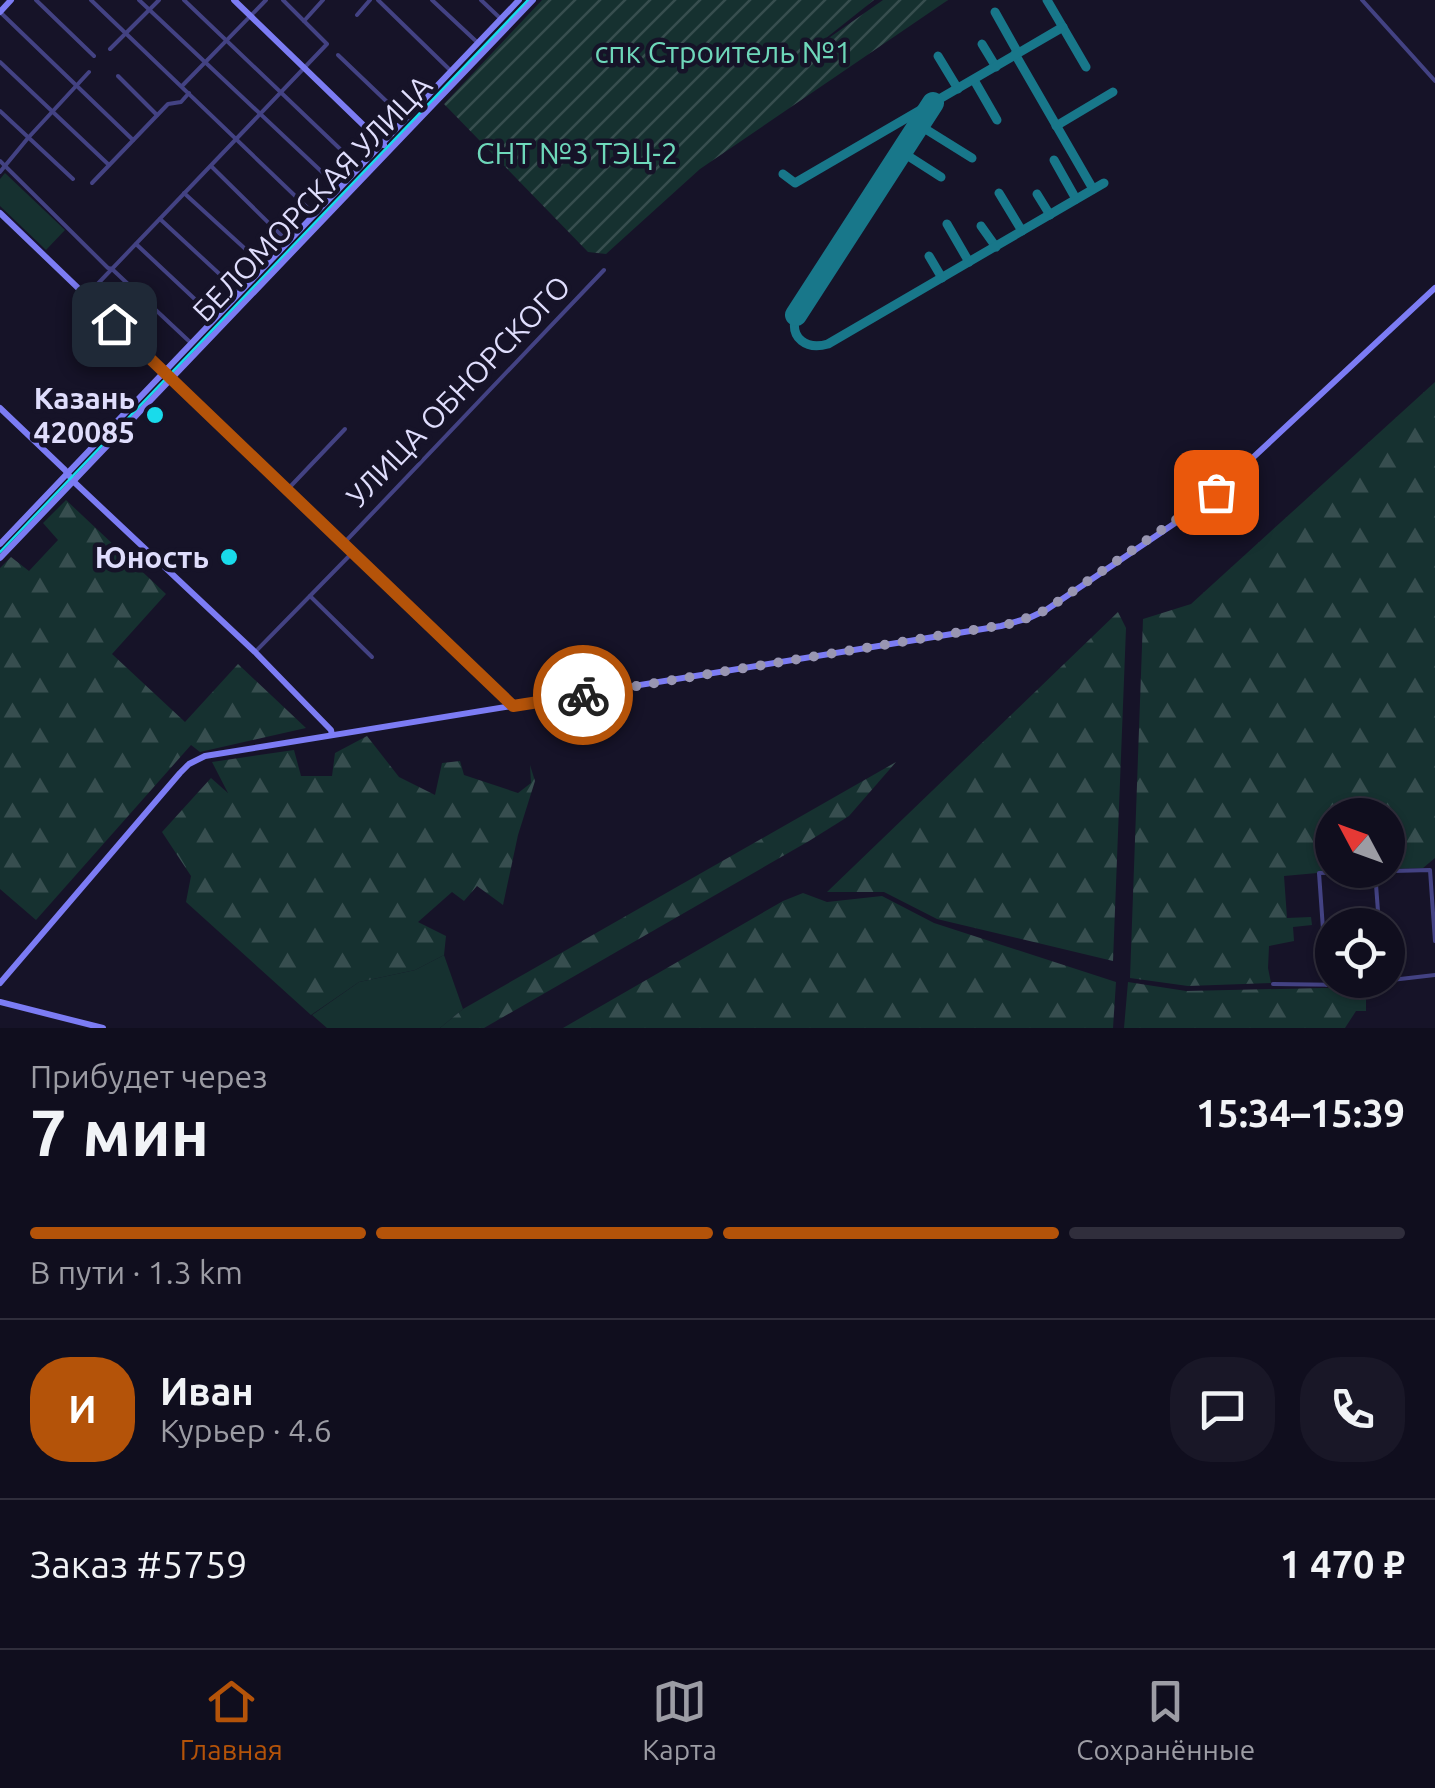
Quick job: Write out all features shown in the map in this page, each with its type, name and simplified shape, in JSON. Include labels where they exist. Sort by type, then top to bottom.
[{"type":"main road","points":[[0,12],[11,0]]},
{"type":"main road","points":[[234,0],[389,150]]},
{"type":"main road","name":"БЕЛОМОРСКАЯ УЛИЦА","points":[[0,544],[519,0]]},
{"type":"main road","name":"БЕЛОМОРСКАЯ УЛИЦА","points":[[0,558],[533,0]]},
{"type":"main road","points":[[0,214],[513,706]]},
{"type":"main road","points":[[271,258],[278,266]]},
{"type":"main road","points":[[0,983],[189,764],[205,756],[1001,626],[1029,618],[1079,588],[1216,492],[1435,288]]},
{"type":"main road","points":[[0,408],[255,652],[332,735]]},
{"type":"main road","points":[[0,1002],[103,1028]]},
{"type":"street","points":[[36,0],[94,56]]},
{"type":"street","points":[[90,0],[314,214]]},
{"type":"street","points":[[139,0],[339,188]]},
{"type":"street","points":[[110,50],[160,0]]},
{"type":"street","points":[[184,0],[359,167]]},
{"type":"street","points":[[182,86],[266,0]]},
{"type":"street","points":[[86,296],[327,44],[283,0]]},
{"type":"street","points":[[304,21],[324,0]]},
{"type":"street","points":[[357,15],[370,0]]},
{"type":"street","points":[[378,0],[451,71]]},
{"type":"street","points":[[432,0],[478,43]]},
{"type":"street","points":[[481,0],[500,20]]},
{"type":"street","points":[[1362,0],[1435,81]]},
{"type":"street","points":[[0,12],[134,140]]},
{"type":"street","points":[[338,55],[405,119]]},
{"type":"street","points":[[0,62],[110,165]]},
{"type":"street","points":[[0,172],[90,72]]},
{"type":"street","points":[[118,76],[157,115]]},
{"type":"street","points":[[92,184],[168,104],[180,102],[189,93]]},
{"type":"street","points":[[0,110],[74,179]]},
{"type":"street","points":[[0,161],[108,268],[191,342]]},
{"type":"street","points":[[211,166],[288,242]]},
{"type":"street","points":[[184,193],[264,266]]},
{"type":"street","points":[[160,219],[239,292]]},
{"type":"street","points":[[136,244],[215,318]]},
{"type":"street","name":"УЛИЦА ОБНОРСКОГО","points":[[344,543],[604,270]]},
{"type":"street","points":[[288,489],[345,429]]},
{"type":"street","name":"УЛИЦА ОБНОРСКОГО","points":[[255,652],[353,552]]},
{"type":"street","points":[[310,596],[372,657]]},
{"type":"street","points":[[1405,871],[1430,870],[1435,941]]},
{"type":"street","points":[[1405,978],[1435,975]]},
{"type":"street","points":[[1273,984],[1315,985]]},
{"type":"green space","points":[[542,0],[874,0],[806,54],[883,0],[948,0],[700,169],[606,254],[588,252],[444,104]]},
{"type":"green space","points":[[5,173],[65,230],[46,250],[0,206],[0,179]]},
{"type":"green space","points":[[1435,382],[1435,858],[1423,868],[1405,869],[1405,798],[1315,798],[1315,873],[1284,876],[1287,918],[1311,917],[1312,925],[1293,927],[1294,941],[1269,946],[1271,983],[1188,986],[1130,978],[1143,619],[1191,604]]},
{"type":"green space","points":[[66,500],[166,594],[112,654],[185,722],[238,664],[306,728],[200,752],[191,745],[36,920],[0,889],[0,568],[11,557],[29,571],[58,540],[43,523]]},
{"type":"green space","points":[[1118,612],[1126,628],[1113,961],[937,919],[884,892],[827,892]]},
{"type":"green space","points":[[367,736],[399,777],[435,795],[442,763],[460,761],[464,775],[518,793],[531,783],[530,765],[535,781],[503,905],[477,886],[464,901],[452,892],[418,922],[446,936],[444,955],[415,970],[359,982],[311,1015],[186,902],[191,876],[162,832],[211,778],[228,793],[212,762],[294,750],[301,776],[332,776],[335,753]]},
{"type":"green space","points":[[896,762],[849,816],[809,841],[484,1028],[440,1028],[463,1009]]},
{"type":"green space","points":[[803,893],[827,902],[882,896],[934,923],[1116,982],[1113,1028],[563,1028]]},
{"type":"green space","points":[[444,955],[463,1009],[440,1028],[327,1028],[312,1015],[359,982],[415,970]]},
{"type":"green space","points":[[1128,982],[1186,991],[1315,988],[1315,998],[1366,998],[1366,1011],[1356,1011],[1345,1028],[1124,1028]]},
{"type":"taxiway","points":[[1047,0],[1086,67]]},
{"type":"taxiway","points":[[995,12],[1018,53]]},
{"type":"taxiway","points":[[783,174],[795,183],[1063,27]]},
{"type":"taxiway","points":[[982,44],[996,67]]},
{"type":"taxiway","points":[[1015,54],[1093,189]]},
{"type":"taxiway","points":[[938,56],[958,89]]},
{"type":"taxiway","points":[[974,80],[997,120]]},
{"type":"taxiway","points":[[1056,126],[1113,92]]},
{"type":"taxiway","points":[[919,125],[972,158]]},
{"type":"taxiway","points":[[902,152],[941,177]]},
{"type":"taxiway","points":[[1054,160],[1076,199]]},
{"type":"taxiway","points":[[796,315],[795,331],[802,341],[828,344],[1104,183]]},
{"type":"taxiway","points":[[999,193],[1022,231]]},
{"type":"taxiway","points":[[1037,194],[1050,215]]},
{"type":"taxiway","points":[[947,224],[969,262]]},
{"type":"taxiway","points":[[981,226],[996,247]]},
{"type":"taxiway","points":[[929,256],[942,278]]},
{"type":"runway","points":[[796,315],[933,103]]},
{"type":"tram line","points":[[0,552],[528,0]]},
{"type":"way so far","points":[[583,695],[1015,623],[1046,610],[1216,492]]},
{"type":"place","name":"Казань 420085","points":[[155,415]]},
{"type":"place","name":"Юность","points":[[229,557]]},
{"type":"route","points":[[114,324],[513,706],[583,695]]},
{"type":"park label","name":"спк Строитель №1","points":[[723,52]]},
{"type":"park label","name":"СНТ №3 ТЭЦ-2","points":[[577,153]]}]
